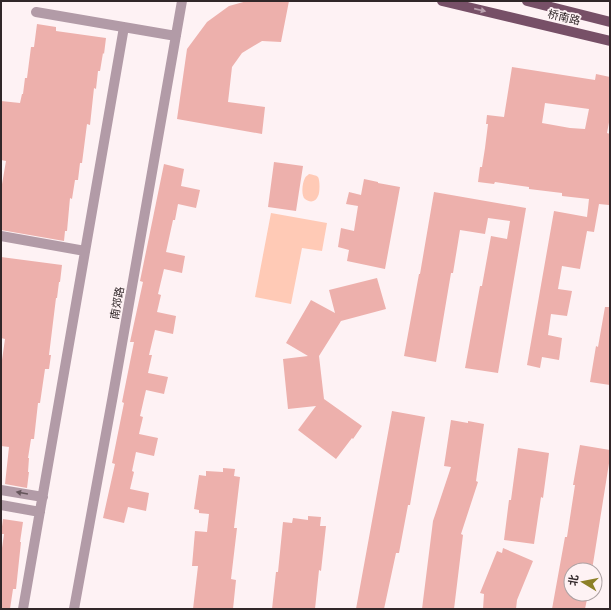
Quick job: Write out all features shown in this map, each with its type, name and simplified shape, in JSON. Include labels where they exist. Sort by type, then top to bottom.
[{"type":"main road","name":"桥南路","points":[[442,1],[610,41]]},
{"type":"main road","name":"桥南路","points":[[527,1],[610,22]]},
{"type":"street","name":"南郊路","points":[[74,609],[182,1]]},
{"type":"street","points":[[36,12],[176,36]]},
{"type":"street","points":[[23,609],[124,27]]},
{"type":"street","points":[[1,236],[85,251]]},
{"type":"street","points":[[1,490],[43,497]]},
{"type":"street","points":[[1,505],[40,512]]},
{"type":"shaded area","points":[[309,174],[317,176],[319,181],[319,194],[316,200],[313,201],[305,199],[302,192],[304,180]]},
{"type":"shaded area","points":[[271,213],[327,223],[322,251],[302,248],[291,304],[255,297]]},
{"type":"building","points":[[247,1],[289,1],[281,42],[262,41],[242,53],[232,67],[228,102],[265,107],[262,134],[177,119],[187,49],[207,22],[229,6]]},
{"type":"building","points":[[37,24],[56,27],[56,31],[106,38],[100,71],[98,71],[96,89],[94,88],[90,125],[87,124],[82,163],[80,163],[78,180],[75,180],[72,199],[70,198],[67,231],[65,231],[64,241],[1,230],[1,190],[6,161],[1,160],[1,101],[20,103],[25,78],[27,78],[31,47],[34,47]]},
{"type":"building","points":[[512,67],[595,80],[596,74],[610,77],[610,117],[607,133],[610,134],[609,205],[599,204],[594,232],[587,231],[580,269],[562,266],[558,289],[572,291],[567,316],[551,314],[548,335],[562,338],[559,360],[542,357],[540,368],[527,365],[554,211],[587,217],[589,199],[562,196],[562,193],[529,189],[529,187],[495,182],[494,184],[478,182],[485,148],[488,124],[486,124],[487,115],[504,117]],"holes":[[[545,103],[589,109],[585,129],[542,123]]]},
{"type":"building","points":[[274,162],[303,166],[296,211],[268,207]]},
{"type":"building","points":[[164,164],[184,169],[181,186],[200,190],[196,208],[178,204],[175,220],[173,220],[166,252],[185,256],[182,273],[164,269],[158,294],[161,295],[157,312],[176,316],[173,334],[155,330],[149,355],[152,355],[148,373],[168,377],[164,394],[146,390],[140,416],[143,417],[139,434],[158,438],[154,456],[136,452],[132,471],[134,472],[130,489],[149,493],[146,511],[128,507],[124,523],[103,518],[115,464],[112,463],[134,342],[130,342],[143,282],[140,281]]},
{"type":"building","points":[[364,179],[400,187],[385,269],[347,261],[349,250],[338,247],[341,228],[354,231],[358,206],[346,204],[349,192],[361,195]]},
{"type":"building","points":[[434,192],[526,208],[498,373],[465,368],[491,236],[507,239],[510,221],[488,218],[485,234],[460,230],[436,362],[404,356]]},
{"type":"building","points":[[1,257],[62,265],[56,298],[49,355],[51,355],[49,369],[45,369],[40,403],[38,403],[34,439],[31,439],[28,458],[29,472],[27,488],[5,484],[9,447],[1,446],[1,360],[5,339],[1,338]]},
{"type":"building","points":[[377,278],[386,309],[341,321],[319,356],[324,399],[362,426],[336,459],[298,430],[316,406],[288,409],[283,359],[308,356],[286,343],[311,300],[335,313],[329,290]]},
{"type":"building","points":[[605,307],[610,307],[610,385],[590,382]]},
{"type":"building","points":[[392,411],[425,417],[410,505],[408,505],[399,553],[396,553],[384,609],[356,609]]},
{"type":"building","points":[[451,420],[484,424],[476,481],[478,482],[461,534],[463,535],[454,609],[422,609],[433,521],[451,467],[444,466]]},
{"type":"building","points":[[580,445],[610,450],[593,562],[563,562],[563,602],[586,602],[585,609],[552,609],[565,537],[567,537],[575,485],[573,485]]},
{"type":"building","points":[[518,448],[549,453],[543,498],[541,497],[534,544],[504,540]]},
{"type":"building","points":[[223,468],[235,469],[234,476],[240,477],[234,528],[237,528],[231,579],[236,580],[233,609],[193,609],[198,566],[192,566],[195,531],[207,532],[209,514],[199,513],[199,510],[194,509],[199,475],[206,476],[206,471],[223,472]]},
{"type":"building","points":[[308,516],[321,517],[320,526],[326,526],[315,609],[272,609],[276,572],[278,572],[283,522],[292,523],[293,518],[308,520]]},
{"type":"building","points":[[3,519],[23,522],[16,589],[13,589],[10,609],[1,609],[1,555],[4,534],[1,534]]},
{"type":"building","points":[[503,548],[533,561],[517,600],[516,609],[483,609],[484,594],[480,593],[497,551],[502,553]]}]
